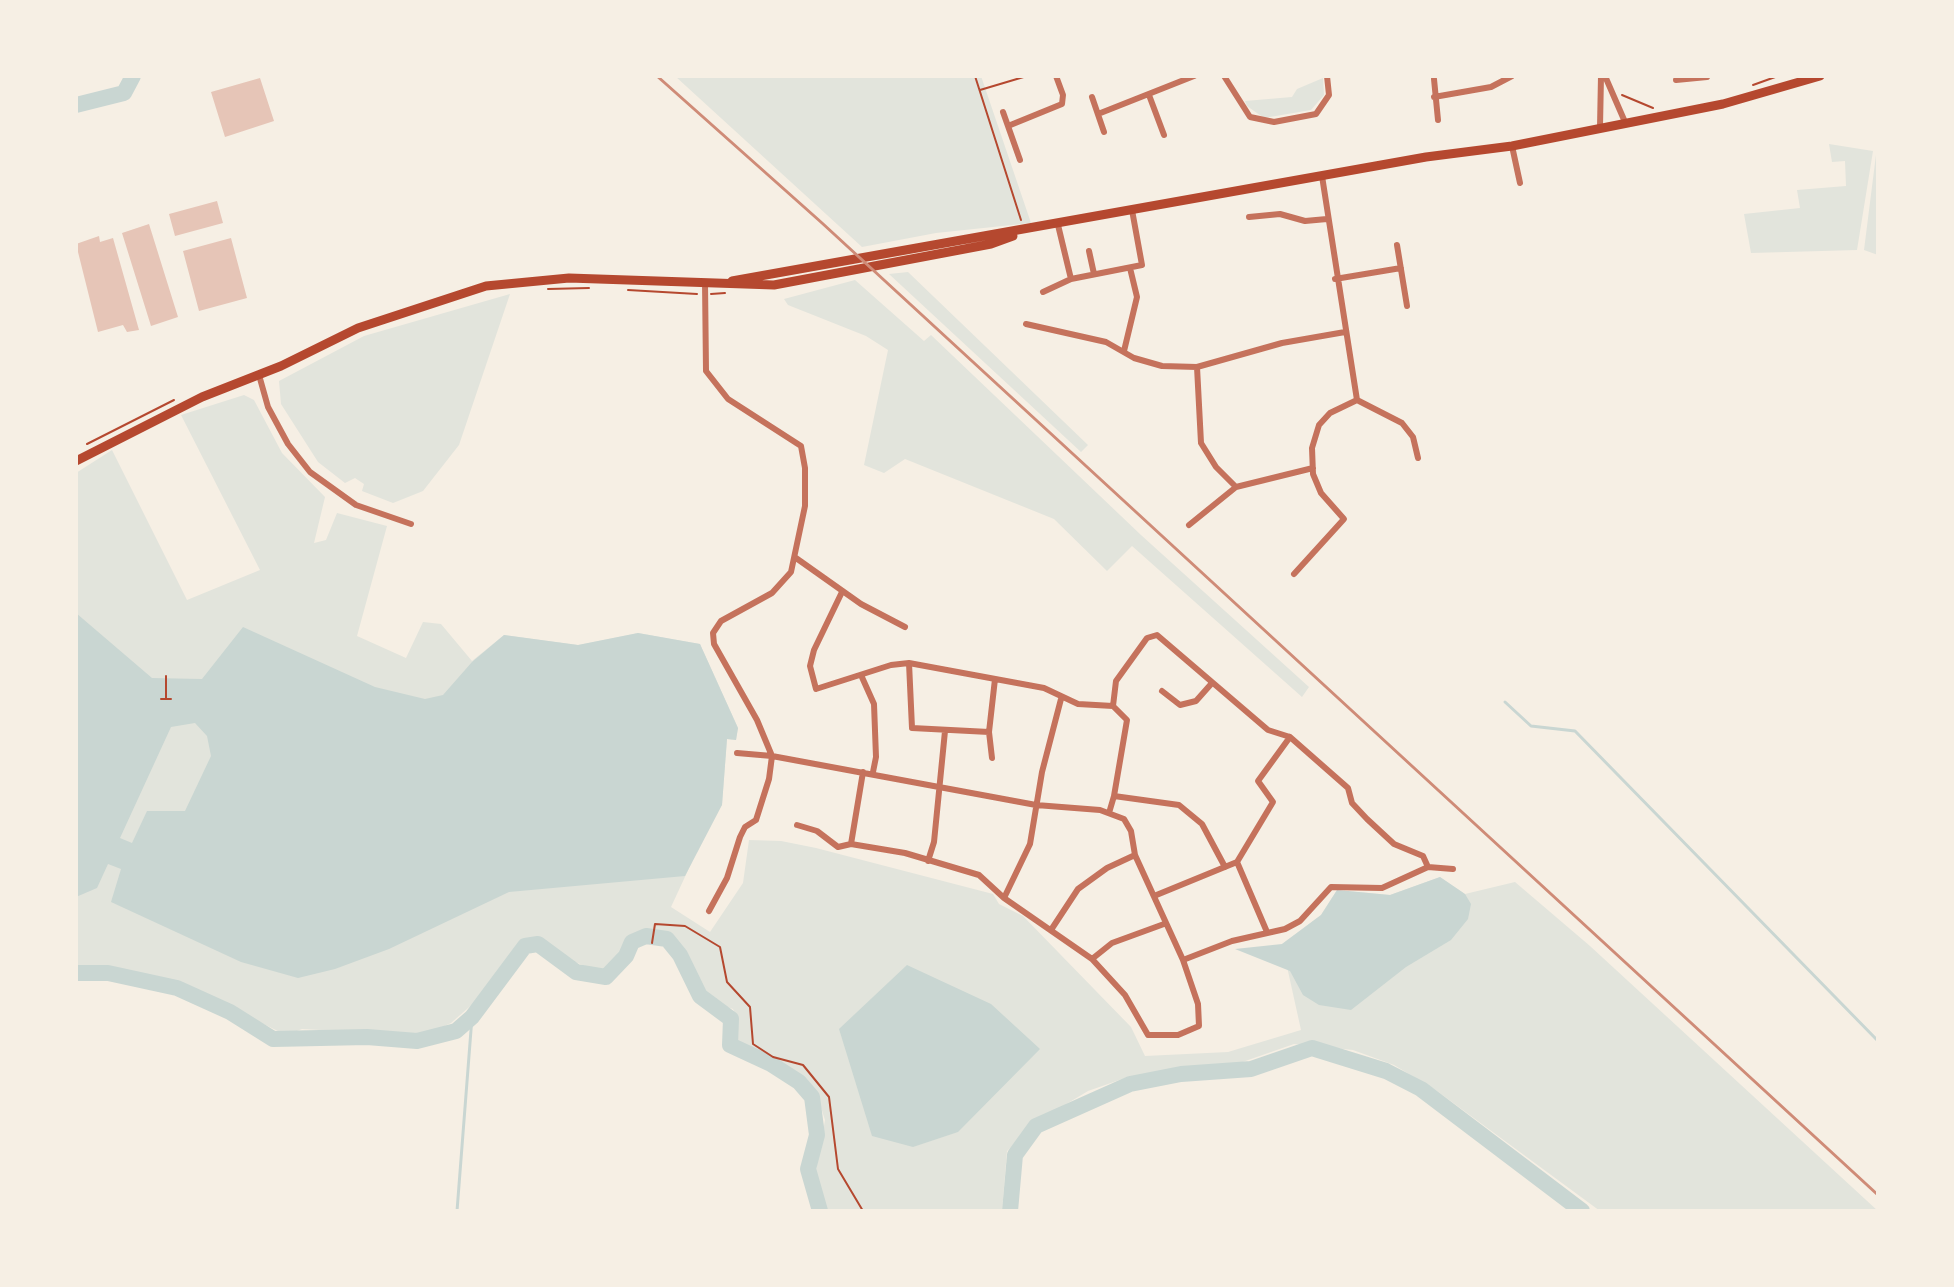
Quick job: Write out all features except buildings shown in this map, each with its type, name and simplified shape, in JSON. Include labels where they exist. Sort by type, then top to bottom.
[{"type":"main road","points":[[732,281],[1024,227],[1058,225],[1322,176],[1512,146],[1723,104],[1820,76]]},
{"type":"main road","points":[[76,461],[202,397],[259,375],[358,328],[486,286],[539,278],[732,281],[774,285],[991,244],[1024,227]]},
{"type":"street","points":[[1008,126],[1062,104],[1063,95],[1056,76]]},
{"type":"street","points":[[1098,114],[1194,76]]},
{"type":"street","points":[[1224,76],[1250,117],[1274,122],[1316,114],[1329,95],[1327,76]]},
{"type":"street","points":[[1434,97],[1491,87],[1512,76]]},
{"type":"street","points":[[1603,76],[1625,122]]},
{"type":"street","points":[[1600,127],[1603,76]]},
{"type":"street","points":[[1676,80],[1707,77]]},
{"type":"street","points":[[1434,79],[1438,120]]},
{"type":"street","points":[[1149,95],[1164,135]]},
{"type":"street","points":[[1092,97],[1104,132]]},
{"type":"street","points":[[1003,112],[1020,160]]},
{"type":"street","points":[[1512,146],[1520,183]]},
{"type":"street","points":[[1322,176],[1335,279],[1357,400]]},
{"type":"street","points":[[1043,292],[1071,279],[1142,265],[1132,210]]},
{"type":"street","points":[[1249,217],[1280,214],[1305,221],[1327,219]]},
{"type":"street","points":[[1058,225],[1071,279]]},
{"type":"street","points":[[1397,245],[1407,306]]},
{"type":"street","points":[[1089,251],[1094,274]]},
{"type":"street","points":[[1124,351],[1137,297],[1130,268]]},
{"type":"street","points":[[1335,279],[1401,268]]},
{"type":"street","points":[[705,281],[706,371],[728,399],[801,446],[805,468],[805,506],[791,572],[772,593],[721,621],[713,633],[714,644],[757,720],[772,756],[767,789],[759,804],[756,820],[745,827],[727,878],[709,911]]},
{"type":"street","points":[[1026,324],[1106,342],[1148,363],[1197,367],[1282,343],[1345,332]]},
{"type":"street","points":[[1197,367],[1201,443],[1236,487]]},
{"type":"street","points":[[259,375],[268,407],[288,444],[310,472],[356,505],[411,524]]},
{"type":"street","points":[[1357,400],[1402,423],[1413,437],[1418,458]]},
{"type":"street","points":[[1294,574],[1344,519],[1321,493],[1313,468],[1312,448],[1319,425],[1330,413],[1357,400]]},
{"type":"street","points":[[1189,525],[1236,487],[1313,468]]},
{"type":"street","points":[[796,558],[842,592],[905,627]]},
{"type":"street","points":[[842,592],[819,634],[810,666],[816,689],[909,663],[1044,688],[1061,699],[1078,704],[1113,706],[1127,720],[1109,813]]},
{"type":"street","points":[[1113,706],[1116,681],[1147,638],[1157,635],[1268,730],[1290,737],[1348,788],[1352,803],[1367,819],[1394,844],[1423,856],[1428,867]]},
{"type":"street","points":[[909,663],[912,728],[989,732]]},
{"type":"street","points":[[861,675],[874,704],[876,757],[873,772]]},
{"type":"street","points":[[992,758],[989,732],[995,679]]},
{"type":"street","points":[[1162,691],[1180,705],[1196,701],[1212,683]]},
{"type":"street","points":[[1004,898],[1030,844],[1061,699]]},
{"type":"street","points":[[928,861],[941,787],[945,731]]},
{"type":"street","points":[[1154,896],[1237,862],[1273,802],[1258,781],[1290,737]]},
{"type":"street","points":[[737,753],[873,772],[1036,805],[1109,813],[1124,819],[1131,831],[1135,855],[1183,960],[1198,1004],[1199,1026],[1178,1035],[1148,1035],[1125,995],[1092,959],[1004,898],[975,873],[905,853],[851,844],[838,847],[817,831],[797,825]]},
{"type":"street","points":[[851,844],[863,772]]},
{"type":"street","points":[[1114,796],[1187,809],[1202,824],[1225,867]]},
{"type":"street","points":[[1051,930],[1078,889],[1107,868],[1135,855]]},
{"type":"street","points":[[1237,862],[1267,932]]},
{"type":"street","points":[[1183,960],[1232,941],[1300,921],[1331,887],[1382,888],[1428,867],[1453,869]]},
{"type":"street","points":[[1245,908],[1255,904]]},
{"type":"street","points":[[1092,959],[1112,943],[1164,924]]},
{"type":"path","points":[[975,76],[1024,227]]},
{"type":"path","points":[[980,90],[1027,76]]},
{"type":"path","points":[[1752,85],[1778,76]]},
{"type":"path","points":[[1621,94],[1652,108],[1665,106]]},
{"type":"path","points":[[619,289],[731,293],[732,281]]},
{"type":"path","points":[[538,286],[551,290],[596,288]]},
{"type":"path","points":[[166,676],[166,699]]},
{"type":"path","points":[[161,699],[171,699]]},
{"type":"path","points":[[652,943],[655,924],[685,926],[720,947],[727,982],[750,1007],[753,1044],[773,1057],[803,1065],[829,1097],[838,1169],[863,1211]]},
{"type":"shaded area","points":[[675,76],[981,76],[1031,223],[936,233],[862,247]]},
{"type":"shaded area","points":[[1323,78],[1324,95],[1311,110],[1264,118],[1245,101],[1292,97],[1297,89]]},
{"type":"shaded area","points":[[1878,139],[1876,182],[1878,255],[1864,250]]},
{"type":"shaded area","points":[[1829,144],[1873,151],[1857,250],[1751,253],[1744,214],[1800,208],[1797,190],[1846,186],[1845,161],[1832,162]]},
{"type":"shaded area","points":[[908,272],[1088,445],[1081,452],[889,274]]},
{"type":"shaded area","points":[[855,280],[924,341],[931,335],[1141,535],[1309,687],[1302,697],[1132,546],[1107,571],[1054,519],[905,459],[884,473],[864,465],[888,350],[866,336],[788,305],[784,299]]},
{"type":"shaded area","points":[[510,294],[459,445],[423,491],[393,503],[362,491],[364,484],[355,478],[345,483],[318,462],[281,404],[279,381],[364,336]]},
{"type":"shaded area","points":[[244,395],[254,400],[282,453],[325,497],[314,543],[326,540],[337,513],[387,526],[357,636],[406,658],[423,622],[441,624],[472,661],[504,635],[578,645],[638,633],[700,644],[738,728],[736,740],[727,739],[722,805],[715,812],[671,907],[710,932],[743,883],[749,840],[781,841],[816,848],[993,894],[999,904],[1023,916],[1131,1027],[1145,1056],[1228,1052],[1301,1030],[1282,944],[1321,915],[1337,890],[1390,895],[1440,877],[1465,894],[1515,882],[1590,946],[1878,1211],[1600,1211],[1437,1091],[1394,1065],[1353,1050],[1294,1044],[1231,1066],[1128,1077],[1088,1091],[1043,1118],[1007,1151],[1002,1211],[825,1211],[815,1175],[825,1120],[817,1095],[805,1082],[739,1045],[734,1035],[736,1016],[733,1009],[708,1001],[674,939],[644,932],[623,946],[614,965],[602,972],[572,961],[542,941],[528,940],[476,1001],[451,1023],[424,1036],[302,1029],[286,1035],[188,987],[111,969],[76,967],[76,473],[112,450],[187,600],[260,570],[181,415]]},
{"type":"shaded area","points":[[76,613],[152,678],[202,679],[243,627],[375,687],[425,699],[443,695],[472,662],[504,635],[578,645],[638,633],[700,644],[738,728],[736,740],[727,739],[722,805],[685,876],[509,892],[389,949],[335,969],[298,978],[241,962],[111,902],[121,869],[108,864],[97,888],[76,897]],"holes":[[[195,723],[207,736],[211,756],[185,811],[147,811],[132,843],[120,838],[171,727]]]},
{"type":"shaded area","points":[[1440,877],[1465,894],[1471,904],[1468,919],[1451,940],[1406,967],[1351,1010],[1319,1005],[1303,995],[1290,971],[1235,949],[1282,944],[1321,915],[1337,890],[1390,895]]},
{"type":"shaded area","points":[[907,965],[991,1004],[1040,1049],[958,1132],[913,1147],[872,1136],[839,1029]]},
{"type":"waterway","points":[[76,105],[124,93],[133,76]]},
{"type":"waterway","points":[[1505,702],[1531,726],[1575,731],[1878,1041]]},
{"type":"waterway","points":[[76,973],[108,973],[177,988],[230,1012],[273,1039],[367,1037],[417,1041],[456,1031],[472,1017],[525,946],[538,944],[576,972],[606,977],[626,956],[632,942],[646,936],[667,939],[680,955],[700,996],[731,1019],[730,1045],[771,1064],[799,1082],[812,1097],[817,1135],[808,1169],[820,1211]]},
{"type":"waterway","points":[[457,1211],[472,1017]]},
{"type":"waterway","points":[[1010,1211],[1015,1155],[1036,1126],[1130,1084],[1181,1074],[1251,1069],[1312,1048],[1386,1071],[1421,1089],[1582,1211]]},
{"type":"railway","points":[[657,76],[822,223],[1878,1195]]}]
